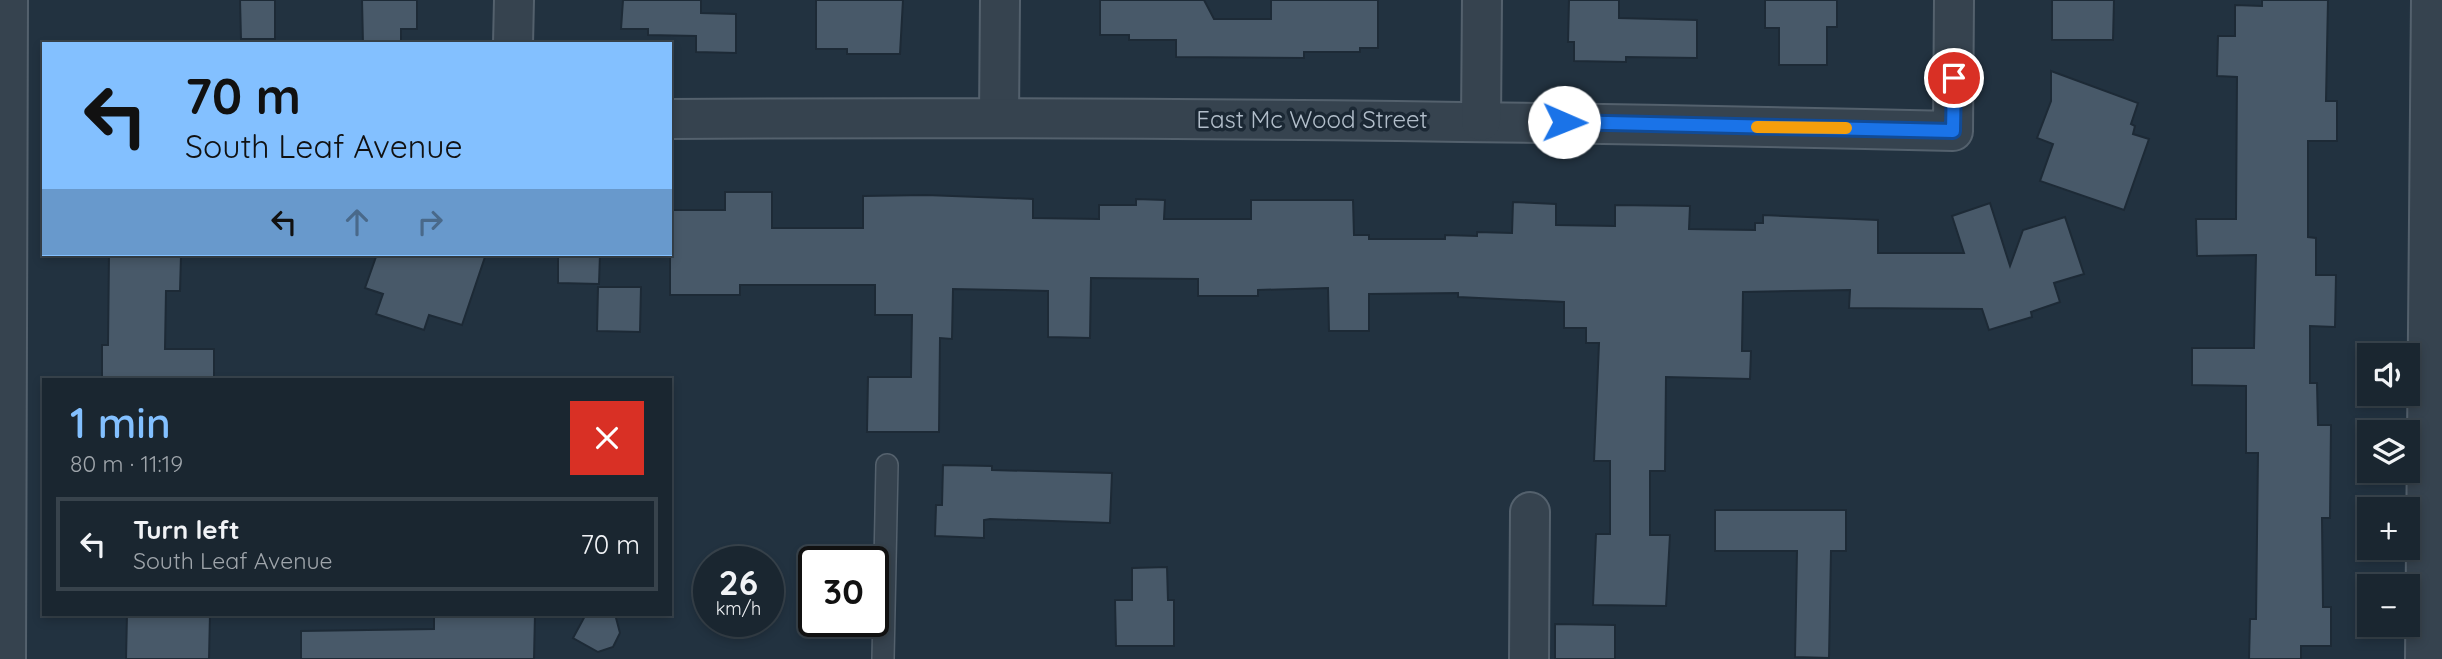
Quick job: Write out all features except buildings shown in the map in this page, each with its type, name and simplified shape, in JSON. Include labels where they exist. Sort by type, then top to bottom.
[{"type":"street","points":[[513,42],[514,0]]},
{"type":"street","points":[[999,117],[1000,0]]},
{"type":"street","points":[[1481,121],[1482,0]]},
{"type":"street","name":"East Mc Wood Street","points":[[672,119],[999,117],[1481,121],[1953,131],[1954,0]]},
{"type":"street","points":[[2425,659],[2434,445],[2431,0]]},
{"type":"street","points":[[5,9],[6,659]]},
{"type":"street","points":[[1529,659],[1530,512]]},
{"type":"lane","points":[[883,659],[887,465]]},
{"type":"slow traffic","points":[[1757,127],[1846,128]]},
{"type":"route","points":[[1564,122],[1953,131],[1954,78]]}]
